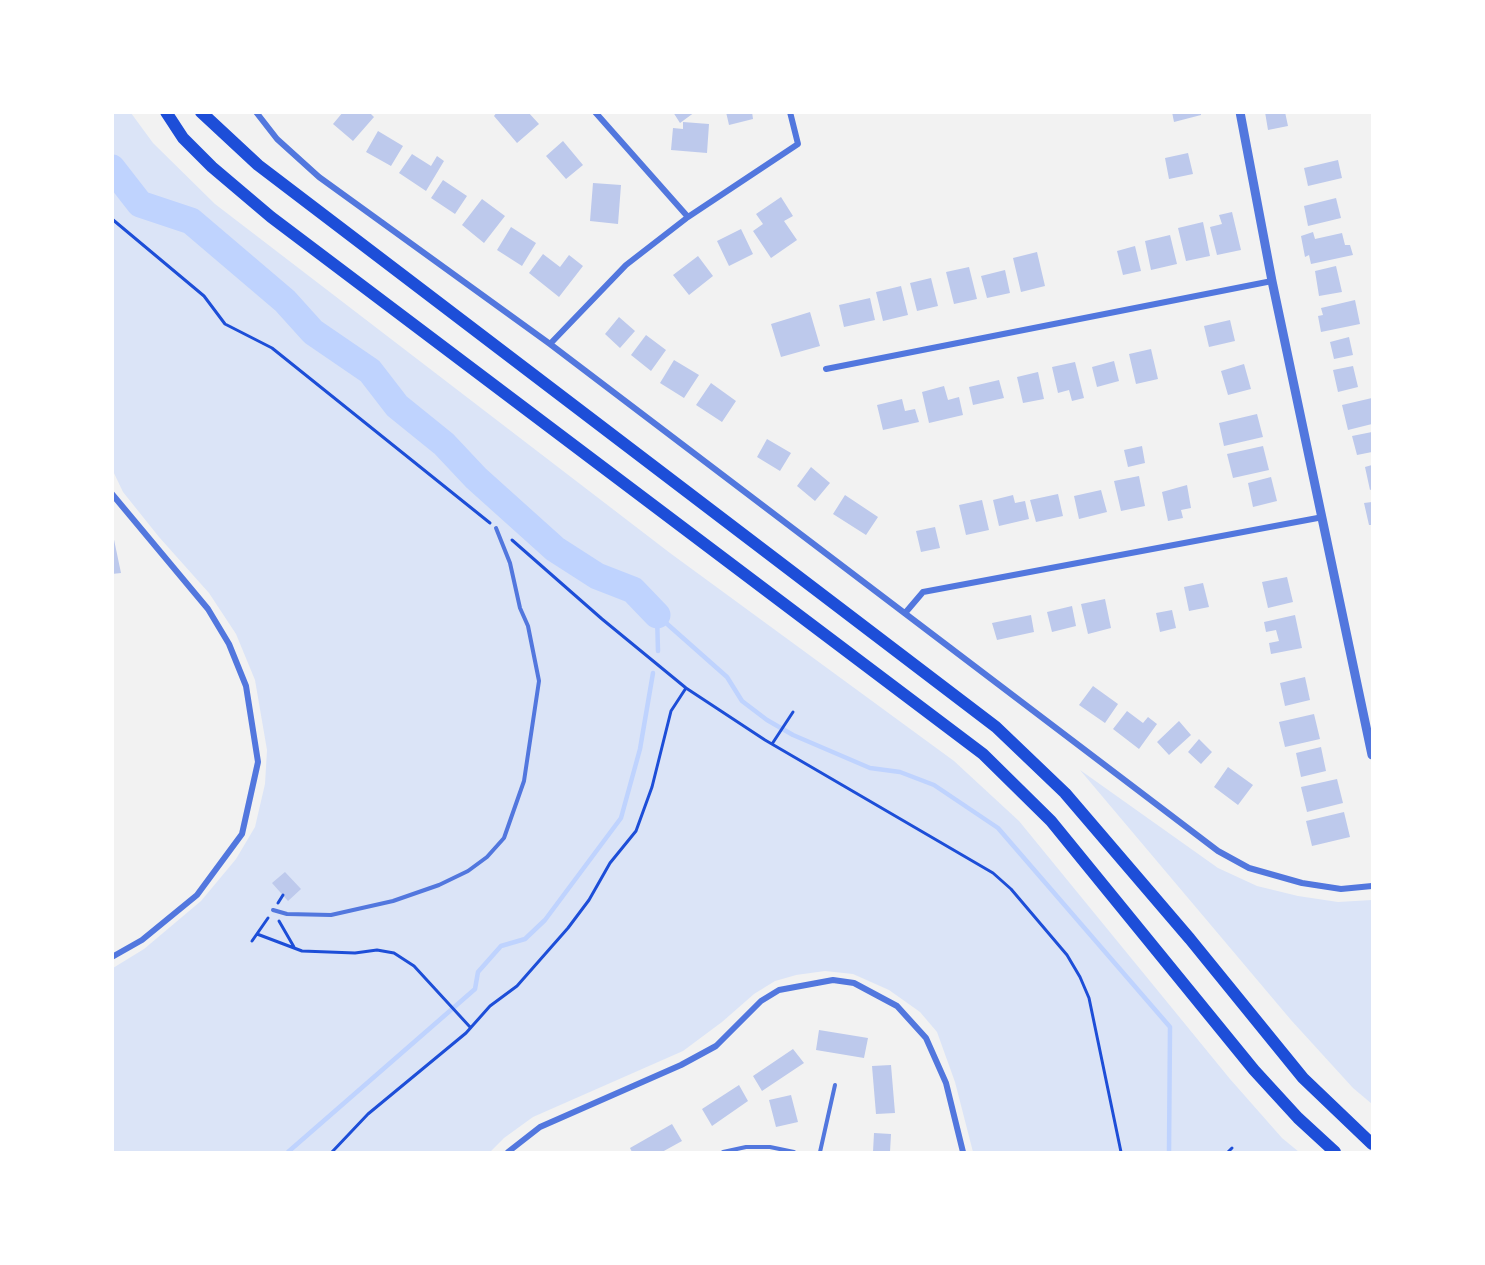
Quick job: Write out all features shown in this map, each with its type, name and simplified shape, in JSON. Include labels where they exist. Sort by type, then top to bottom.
[{"type":"highway","points":[[159,112],[212,167],[271,217],[983,753],[1051,821],[1254,1070],[1298,1118],[1335,1152]]},
{"type":"highway","points":[[166,112],[183,138]]},
{"type":"highway","points":[[201,112],[258,165],[996,727],[1065,793],[1190,939],[1303,1078],[1372,1144]]},
{"type":"street","points":[[256,112],[277,139],[319,177],[550,344],[1218,851],[1249,868],[1302,883],[1341,889],[1372,886]]},
{"type":"street","points":[[595,112],[688,217]]},
{"type":"street","points":[[550,344],[626,265],[688,217],[798,144],[790,112]]},
{"type":"street","points":[[1240,112],[1272,281],[1372,755]]},
{"type":"street","points":[[826,369],[1272,281]]},
{"type":"street","points":[[112,494],[208,609],[229,644],[246,686],[258,762],[242,834],[204,886],[197,895],[142,940],[112,957]]},
{"type":"street","points":[[906,612],[923,592],[1323,517]]},
{"type":"street","points":[[508,1152],[540,1127],[681,1065],[716,1046],[762,1001],[779,990],[833,980],[854,983],[897,1006],[926,1038],[946,1083],[963,1152]]},
{"type":"lane","points":[[273,910],[287,914],[331,915],[393,901],[439,885],[468,870],[487,857],[504,838],[524,781],[539,681],[528,626],[520,608],[510,563],[496,528]]},
{"type":"lane","points":[[820,1152],[835,1085]]},
{"type":"lane","points":[[723,1152],[746,1147],[770,1147],[794,1152]]},
{"type":"path","points":[[112,219],[204,296],[225,324],[272,348],[496,528],[686,688],[772,744],[993,873],[1018,898],[1067,955],[1080,977],[1091,1007],[1121,1152]]},
{"type":"path","points":[[332,1152],[368,1114],[470,1027],[490,1006],[517,986],[568,928],[589,900],[610,863],[636,831],[652,787],[671,711],[686,688]]},
{"type":"path","points":[[772,744],[793,712]]},
{"type":"path","points":[[273,910],[295,948]]},
{"type":"path","points":[[257,934],[295,948],[326,953],[377,950],[394,953],[414,966],[470,1027]]},
{"type":"path","points":[[1228,1152],[1232,1148]]},
{"type":"shaded area","points":[[113,113],[131,113],[153,143],[215,204],[670,553],[954,761],[1019,821],[1230,1079],[1282,1138],[1299,1152],[973,1152],[955,1082],[937,1032],[920,1012],[889,990],[853,974],[825,971],[775,981],[754,994],[722,1022],[683,1051],[533,1117],[504,1138],[490,1152],[113,1152],[113,968],[144,949],[201,901],[236,859],[255,827],[265,784],[267,750],[255,680],[236,634],[209,593],[123,492],[113,471]]},
{"type":"shaded area","points":[[1080,770],[1218,868],[1257,886],[1298,896],[1338,902],[1372,900],[1372,1104],[1353,1088],[1291,1020]]},
{"type":"building","points":[[343,112],[369,112],[374,117],[353,141],[333,124]]},
{"type":"building","points":[[497,112],[528,112],[539,124],[517,143],[494,116]]},
{"type":"building","points":[[673,112],[695,112],[680,123]]},
{"type":"building","points":[[726,112],[752,112],[753,119],[729,125]]},
{"type":"building","points":[[1172,112],[1201,112],[1201,115],[1174,122]]},
{"type":"building","points":[[1265,112],[1285,112],[1288,126],[1268,130]]},
{"type":"building","points":[[683,122],[709,124],[707,153],[671,150],[673,128],[683,129]]},
{"type":"building","points":[[378,131],[403,146],[391,166],[366,152]]},
{"type":"building","points":[[563,141],[583,165],[566,179],[546,156]]},
{"type":"building","points":[[1188,153],[1193,174],[1169,179],[1165,158]]},
{"type":"building","points":[[412,154],[431,166],[437,156],[444,161],[426,191],[399,173]]},
{"type":"building","points":[[1338,160],[1342,178],[1308,186],[1304,168]]},
{"type":"building","points":[[443,180],[467,196],[455,214],[431,198]]},
{"type":"building","points":[[593,183],[621,185],[618,224],[590,221]]},
{"type":"building","points":[[781,197],[793,216],[784,221],[797,240],[771,258],[753,231],[763,224],[756,214]]},
{"type":"building","points":[[1336,198],[1341,218],[1308,226],[1304,206]]},
{"type":"building","points":[[482,199],[505,216],[484,243],[462,225]]},
{"type":"building","points":[[1232,212],[1241,250],[1217,255],[1210,227],[1222,224],[1219,215]]},
{"type":"building","points":[[1203,222],[1210,256],[1186,261],[1178,228]]},
{"type":"building","points":[[511,227],[536,243],[522,266],[497,250]]},
{"type":"building","points":[[741,229],[753,254],[729,266],[717,241]]},
{"type":"building","points":[[1313,232],[1315,239],[1342,233],[1345,245],[1350,245],[1353,255],[1311,264],[1309,255],[1305,257],[1301,236]]},
{"type":"building","points":[[1170,235],[1177,264],[1151,270],[1145,241]]},
{"type":"building","points":[[1135,246],[1141,271],[1123,275],[1117,251]]},
{"type":"building","points":[[1037,252],[1045,286],[1021,292],[1013,258]]},
{"type":"building","points":[[543,254],[560,267],[569,255],[583,266],[559,297],[529,273]]},
{"type":"building","points":[[698,256],[713,276],[689,295],[673,275]]},
{"type":"building","points":[[1336,266],[1342,292],[1319,296],[1315,271]]},
{"type":"building","points":[[969,267],[977,299],[954,304],[946,272]]},
{"type":"building","points":[[1005,270],[1010,293],[987,298],[981,276]]},
{"type":"building","points":[[931,278],[938,306],[917,311],[910,283]]},
{"type":"building","points":[[901,286],[908,315],[883,321],[876,292]]},
{"type":"building","points":[[870,298],[875,320],[844,327],[839,305]]},
{"type":"building","points":[[1355,300],[1360,324],[1321,332],[1318,316],[1323,315],[1321,308]]},
{"type":"building","points":[[810,312],[820,346],[781,357],[771,324]]},
{"type":"building","points":[[619,317],[635,331],[620,348],[605,334]]},
{"type":"building","points":[[1230,320],[1235,341],[1209,347],[1204,326]]},
{"type":"building","points":[[646,335],[666,350],[651,371],[631,355]]},
{"type":"building","points":[[1349,337],[1353,355],[1334,359],[1330,342]]},
{"type":"building","points":[[1151,349],[1158,379],[1136,384],[1129,354]]},
{"type":"building","points":[[674,360],[699,375],[684,398],[660,383]]},
{"type":"building","points":[[1114,361],[1119,381],[1097,387],[1092,367]]},
{"type":"building","points":[[1075,362],[1084,398],[1072,401],[1069,390],[1058,393],[1052,367]]},
{"type":"building","points":[[1244,364],[1251,389],[1228,395],[1221,371]]},
{"type":"building","points":[[1353,366],[1358,387],[1338,392],[1333,370]]},
{"type":"building","points":[[1038,372],[1044,399],[1023,403],[1017,377]]},
{"type":"building","points":[[999,380],[1004,398],[973,405],[969,387]]},
{"type":"building","points":[[711,383],[736,401],[722,422],[696,405]]},
{"type":"building","points":[[944,386],[948,400],[959,397],[963,415],[929,423],[922,392]]},
{"type":"building","points":[[1372,398],[1372,424],[1348,430],[1342,405]]},
{"type":"building","points":[[902,399],[905,411],[915,409],[919,422],[883,430],[877,405]]},
{"type":"building","points":[[1257,414],[1263,437],[1224,446],[1219,423]]},
{"type":"building","points":[[1372,432],[1372,452],[1357,455],[1352,436]]},
{"type":"building","points":[[767,439],[791,453],[780,471],[757,457]]},
{"type":"building","points":[[1142,446],[1145,463],[1128,467],[1124,450]]},
{"type":"building","points":[[1263,446],[1269,470],[1233,478],[1227,454]]},
{"type":"building","points":[[1372,465],[1372,489],[1370,490],[1365,467]]},
{"type":"building","points":[[811,467],[830,483],[815,501],[797,486]]},
{"type":"building","points":[[1139,476],[1145,506],[1121,511],[1114,481]]},
{"type":"building","points":[[1271,477],[1277,501],[1253,507],[1248,483]]},
{"type":"building","points":[[1187,485],[1191,508],[1181,510],[1183,518],[1168,521],[1162,492]]},
{"type":"building","points":[[1101,490],[1107,512],[1079,519],[1074,496]]},
{"type":"building","points":[[1058,494],[1063,516],[1036,522],[1030,500]]},
{"type":"building","points":[[845,495],[878,517],[866,535],[833,514]]},
{"type":"building","points":[[1013,495],[1015,503],[1025,501],[1029,519],[999,526],[993,500]]},
{"type":"building","points":[[982,500],[989,530],[966,535],[959,505]]},
{"type":"building","points":[[1372,502],[1372,525],[1369,525],[1364,503]]},
{"type":"building","points":[[935,527],[940,548],[921,552],[916,531]]},
{"type":"building","points":[[112,530],[121,573],[112,574]]},
{"type":"building","points":[[1287,577],[1293,602],[1268,608],[1262,582]]},
{"type":"building","points":[[1203,583],[1209,607],[1189,611],[1184,587]]},
{"type":"building","points":[[1105,599],[1111,628],[1088,634],[1081,604]]},
{"type":"building","points":[[1072,606],[1076,626],[1052,632],[1047,612]]},
{"type":"building","points":[[1172,610],[1176,628],[1160,632],[1156,613]]},
{"type":"building","points":[[1031,615],[1034,632],[997,640],[992,623]]},
{"type":"building","points":[[1295,615],[1302,648],[1271,654],[1269,643],[1279,641],[1276,630],[1266,632],[1264,622]]},
{"type":"building","points":[[1305,677],[1310,700],[1285,706],[1280,683]]},
{"type":"building","points":[[1093,686],[1118,704],[1105,723],[1079,705]]},
{"type":"building","points":[[1127,711],[1143,723],[1148,717],[1157,724],[1139,749],[1113,729]]},
{"type":"building","points":[[1314,714],[1320,739],[1285,747],[1279,722]]},
{"type":"building","points":[[1179,721],[1191,735],[1169,755],[1157,742]]},
{"type":"building","points":[[1199,739],[1212,752],[1201,764],[1188,752]]},
{"type":"building","points":[[1321,747],[1326,771],[1301,777],[1296,753]]},
{"type":"building","points":[[1228,767],[1253,785],[1238,805],[1214,787]]},
{"type":"building","points":[[1337,779],[1343,803],[1307,812],[1301,787]]},
{"type":"building","points":[[1344,812],[1350,837],[1312,846],[1306,821]]},
{"type":"building","points":[[285,872],[301,889],[288,901],[272,883]]},
{"type":"building","points":[[819,1030],[868,1038],[864,1058],[816,1050]]},
{"type":"building","points":[[793,1049],[804,1063],[762,1091],[753,1076]]},
{"type":"building","points":[[891,1065],[895,1113],[876,1114],[872,1066]]},
{"type":"building","points":[[739,1085],[748,1101],[712,1126],[702,1109]]},
{"type":"building","points":[[791,1095],[798,1122],[776,1127],[769,1100]]},
{"type":"building","points":[[672,1124],[682,1141],[662,1152],[632,1152],[630,1148]]},
{"type":"building","points":[[874,1133],[891,1134],[890,1152],[873,1152]]},
{"type":"waterway","points":[[112,168],[140,204],[191,221],[285,301],[313,332],[370,371],[397,406],[444,444],[476,478],[555,549],[597,576],[633,590],[657,615]]},
{"type":"waterway","points":[[657,615],[727,677],[742,701],[767,720],[793,735],[870,768],[900,772],[934,785],[998,828],[1170,1027],[1169,1152]]},
{"type":"waterway","points":[[657,615],[658,651]]},
{"type":"waterway","points":[[288,1152],[475,989],[478,972],[501,946],[525,939],[545,920],[621,818],[640,749],[653,673]]}]
